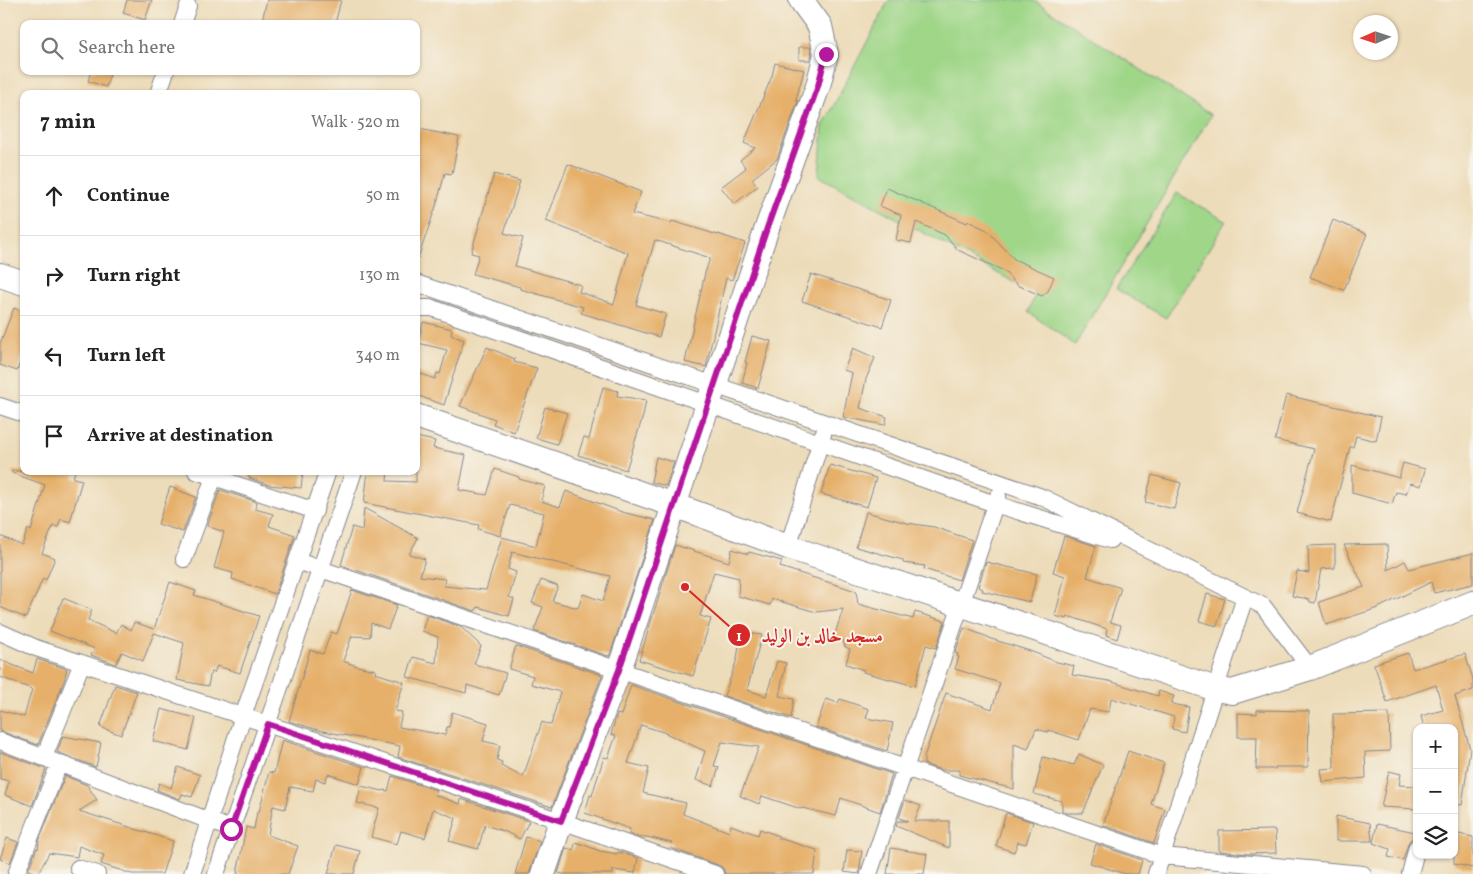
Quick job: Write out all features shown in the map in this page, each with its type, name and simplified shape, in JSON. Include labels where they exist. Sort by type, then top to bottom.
[{"type":"street","points":[[543,874],[561,821],[619,670],[767,228],[818,86],[826,54],[820,26],[801,0]]},
{"type":"street","points":[[183,20],[188,6]]},
{"type":"street","points":[[159,90],[165,75]]},
{"type":"street","points":[[0,275],[20,282]]},
{"type":"street","points":[[420,285],[711,395],[820,443],[995,504],[1160,555]]},
{"type":"street","points":[[420,308],[432,308],[711,395],[826,424],[1042,497],[1263,606],[1310,668]]},
{"type":"street","points":[[0,406],[20,413]]},
{"type":"street","points":[[420,417],[788,546],[1216,689],[1232,692],[1310,668],[1473,603]]},
{"type":"street","points":[[788,546],[826,424]]},
{"type":"street","points":[[208,475],[214,477],[234,477],[315,511]]},
{"type":"street","points":[[192,874],[243,716],[327,475]]},
{"type":"street","points":[[216,874],[353,475]]},
{"type":"street","points":[[184,559],[214,477]]},
{"type":"street","points":[[869,874],[1002,484]]},
{"type":"street","points":[[297,561],[1162,856],[1363,874]]},
{"type":"street","points":[[1156,874],[1245,597]]},
{"type":"street","points":[[0,632],[36,648],[561,821],[715,874]]},
{"type":"street","points":[[44,757],[82,662]]},
{"type":"street","points":[[0,741],[231,829]]},
{"type":"street","points":[[16,874],[59,764]]},
{"type":"street","points":[[1410,874],[1414,859]]},
{"type":"street","points":[[78,868],[97,874]]},
{"type":"green space","points":[[889,0],[1033,0],[1211,115],[1075,345],[1028,312],[1036,294],[819,176],[823,126]]},
{"type":"green space","points":[[1177,193],[1226,221],[1166,318],[1116,289]]},
{"type":"building","points":[[127,0],[152,0],[145,20],[123,13]]},
{"type":"building","points":[[267,0],[341,0],[336,20],[262,20]]},
{"type":"building","points":[[799,47],[810,47],[812,54],[810,60],[799,60]]},
{"type":"building","points":[[775,63],[804,70],[796,100],[798,101],[777,159],[752,179],[758,186],[734,204],[721,187],[746,168],[740,160],[755,148],[744,143],[772,76]]},
{"type":"building","points":[[90,75],[110,75],[106,87],[88,81]]},
{"type":"building","points":[[420,129],[459,137],[452,174],[445,173],[420,252]]},
{"type":"building","points":[[568,164],[641,192],[632,214],[671,223],[672,221],[745,243],[732,280],[726,278],[706,367],[685,362],[710,258],[655,240],[636,305],[666,314],[659,337],[581,313],[583,307],[473,274],[479,255],[471,253],[494,174],[520,181],[504,233],[523,238],[515,266],[581,285],[579,292],[614,304],[628,253],[546,221]]},
{"type":"building","points":[[887,188],[987,230],[1014,259],[1054,277],[1048,291],[1042,296],[1017,285],[1004,271],[958,250],[945,235],[916,222],[911,243],[896,240],[901,215],[880,206]]},
{"type":"building","points":[[1333,220],[1367,234],[1344,290],[1310,277]]},
{"type":"building","points":[[811,274],[891,300],[882,327],[802,301]]},
{"type":"building","points":[[14,308],[20,310],[20,363],[17,371],[0,365],[0,343]]},
{"type":"building","points":[[423,322],[452,329],[451,335],[464,340],[444,405],[420,396],[420,373],[435,379],[437,373],[440,374],[447,350],[420,343]]},
{"type":"building","points":[[752,336],[771,341],[758,388],[742,383]]},
{"type":"building","points":[[487,347],[515,359],[514,362],[537,368],[514,432],[493,424],[495,419],[460,406]]},
{"type":"building","points":[[853,348],[875,358],[866,379],[860,408],[887,417],[885,425],[843,417],[852,373],[844,370]]},
{"type":"building","points":[[603,387],[618,391],[617,396],[646,400],[643,416],[626,470],[578,455],[584,437],[589,439]]},
{"type":"building","points":[[1286,395],[1381,417],[1376,441],[1356,436],[1353,447],[1350,447],[1331,522],[1297,513],[1314,449],[1275,440]]},
{"type":"building","points":[[545,407],[567,413],[557,444],[536,438]]},
{"type":"building","points":[[420,438],[435,441],[433,448],[466,455],[459,490],[487,495],[495,469],[519,477],[519,479],[545,486],[541,501],[560,507],[566,491],[622,512],[655,520],[610,655],[608,656],[534,631],[543,607],[532,603],[541,580],[558,586],[552,601],[578,608],[583,594],[603,601],[610,576],[512,552],[508,569],[516,572],[509,597],[514,599],[509,616],[478,607],[475,611],[341,565],[352,527],[362,530],[364,508],[418,538],[409,554],[425,559],[420,576],[445,579],[444,586],[486,590],[502,537],[536,546],[544,513],[510,505],[500,536],[478,529],[479,525],[364,503],[368,475],[388,475],[387,481],[416,482],[416,475],[420,475]]},
{"type":"building","points":[[656,457],[674,462],[666,486],[651,482]]},
{"type":"building","points":[[1403,463],[1425,469],[1421,486],[1410,483],[1406,494],[1396,492],[1392,504],[1352,493],[1352,465],[1399,478]]},
{"type":"building","points":[[830,465],[876,478],[867,507],[821,494]]},
{"type":"building","points":[[12,471],[20,471],[20,475],[74,475],[73,478],[82,480],[70,522],[61,519],[58,527],[53,526],[42,553],[55,558],[46,580],[43,578],[26,618],[0,607],[0,536],[22,545],[28,529],[31,531],[45,485],[12,473]]},
{"type":"building","points":[[249,475],[303,475],[301,488],[269,485],[249,478]]},
{"type":"building","points":[[1152,475],[1181,483],[1174,509],[1145,502]]},
{"type":"building","points":[[170,487],[196,497],[183,532],[158,524]]},
{"type":"building","points":[[220,490],[257,502],[255,509],[273,514],[269,526],[295,535],[275,594],[232,579],[233,573],[214,568],[224,532],[207,526]]},
{"type":"building","points":[[866,512],[907,523],[934,527],[972,540],[959,580],[924,569],[925,566],[903,563],[903,560],[856,547]]},
{"type":"building","points":[[1064,536],[1096,546],[1087,577],[1121,588],[1110,622],[1121,625],[1117,639],[1106,635],[1107,629],[1068,616],[1067,619],[1055,616],[1065,576],[1053,572]]},
{"type":"building","points":[[1387,544],[1388,570],[1405,561],[1409,569],[1473,553],[1473,584],[1434,593],[1431,582],[1378,608],[1326,625],[1319,602],[1364,587],[1344,545]]},
{"type":"building","points":[[675,545],[729,562],[732,549],[782,561],[780,567],[856,591],[858,604],[913,619],[915,612],[945,621],[936,648],[926,645],[915,686],[863,672],[864,670],[846,664],[850,649],[845,647],[843,640],[834,637],[843,609],[816,612],[772,599],[770,605],[738,596],[739,578],[714,572],[700,616],[711,619],[693,676],[639,660]]},
{"type":"building","points":[[1335,545],[1335,568],[1321,569],[1315,603],[1310,602],[1309,599],[1292,596],[1297,571],[1309,573],[1308,546]]},
{"type":"building","points":[[986,562],[1037,574],[1030,602],[982,591],[983,589],[978,587]]},
{"type":"building","points":[[170,582],[196,591],[194,595],[259,616],[240,673],[217,666],[214,673],[211,671],[208,686],[177,680],[184,643],[154,633],[143,661],[122,652],[116,664],[91,655],[95,649],[50,631],[63,598],[92,610],[88,620],[116,633],[121,624],[131,630],[134,622],[154,629]]},
{"type":"building","points":[[352,590],[397,605],[388,629],[371,623],[370,637],[352,636],[343,661],[376,670],[375,673],[404,682],[395,711],[402,712],[399,727],[445,735],[452,712],[488,723],[483,741],[500,745],[497,760],[502,762],[501,766],[523,777],[542,722],[551,725],[560,692],[531,684],[533,676],[509,669],[516,646],[602,675],[552,807],[398,757],[400,746],[318,730],[289,721],[310,650],[323,654],[331,632],[337,634]]},
{"type":"building","points":[[1207,594],[1225,599],[1217,626],[1199,621]]},
{"type":"building","points":[[427,615],[461,627],[481,646],[474,664],[506,673],[499,695],[467,685],[466,693],[407,677],[413,657],[436,663],[438,637],[422,631]]},
{"type":"building","points":[[964,628],[1057,662],[1074,666],[1072,675],[1109,681],[1158,696],[1159,691],[1174,696],[1171,704],[1189,707],[1185,732],[1172,729],[1174,717],[1111,698],[1109,712],[1090,709],[1079,740],[1048,730],[1048,732],[1036,729],[1028,749],[1014,744],[1014,789],[959,775],[960,770],[941,770],[924,764],[924,757],[946,693],[992,709],[1000,683],[955,669],[959,657],[955,653]]},
{"type":"building","points":[[741,632],[762,635],[747,690],[766,696],[777,661],[786,663],[779,696],[794,699],[791,718],[724,696],[737,659]]},
{"type":"building","points":[[1408,653],[1413,669],[1465,654],[1473,679],[1473,690],[1455,696],[1470,749],[1462,805],[1458,804],[1458,724],[1423,724],[1421,716],[1443,710],[1436,685],[1387,702],[1374,664]]},
{"type":"building","points":[[37,659],[67,669],[38,745],[0,731],[0,710],[24,717],[32,689],[0,677],[0,660],[33,673]]},
{"type":"building","points":[[115,685],[137,692],[121,735],[100,727]]},
{"type":"building","points":[[631,685],[892,774],[880,812],[841,798],[836,816],[801,809],[762,796],[759,804],[740,796],[759,747],[722,742],[714,766],[719,767],[713,786],[696,780],[705,751],[663,732],[641,725],[628,763],[649,768],[643,793],[686,803],[683,814],[729,832],[731,825],[758,835],[760,829],[779,836],[778,838],[817,850],[814,874],[725,874],[723,868],[718,865],[671,848],[672,843],[629,834],[630,829],[585,813],[604,757],[608,758],[616,736],[611,734],[617,714],[621,715]]},
{"type":"building","points":[[826,699],[838,703],[840,699],[869,709],[866,718],[893,723],[887,751],[816,727]]},
{"type":"building","points":[[161,709],[196,718],[188,750],[153,741]]},
{"type":"building","points":[[1257,710],[1309,711],[1308,767],[1256,769],[1257,737],[1238,737],[1238,713],[1257,714]]},
{"type":"building","points":[[1389,713],[1390,751],[1365,752],[1366,778],[1323,782],[1321,769],[1334,768],[1333,714]]},
{"type":"building","points":[[63,736],[101,743],[96,767],[57,752]]},
{"type":"building","points":[[282,740],[364,767],[359,784],[328,774],[325,782],[316,779],[313,791],[290,787],[285,809],[273,806],[268,835],[298,846],[288,874],[237,874],[246,827],[254,829],[269,772],[274,773]]},
{"type":"building","points":[[1128,751],[1164,763],[1151,804],[1165,809],[1154,843],[1103,825]]},
{"type":"building","points":[[0,752],[46,769],[32,806],[5,795],[9,781],[0,779]]},
{"type":"building","points":[[1079,754],[1103,765],[1083,813],[1067,813],[1062,811],[1062,801],[1034,794],[1043,757],[1074,765]]},
{"type":"building","points":[[178,767],[200,775],[192,797],[182,794],[180,799],[157,790],[159,783],[171,788]]},
{"type":"building","points":[[1389,771],[1401,774],[1399,785],[1413,786],[1413,809],[1381,807]]},
{"type":"building","points":[[65,776],[87,785],[97,800],[79,811],[173,841],[162,874],[132,874],[101,864],[104,855],[79,846],[77,857],[49,853],[38,874],[28,870],[38,849],[39,841]]},
{"type":"building","points":[[392,776],[436,790],[435,795],[460,804],[461,799],[529,821],[520,839],[485,825],[478,849],[449,841],[456,818],[433,809],[425,838],[401,831],[397,844],[371,837],[379,808],[357,803],[361,786],[388,791]]},
{"type":"building","points":[[905,800],[921,806],[914,821],[949,821],[949,848],[896,826],[898,821],[908,821],[899,818]]},
{"type":"building","points":[[1006,813],[1033,822],[1026,844],[1018,842],[1014,852],[996,846]]},
{"type":"building","points":[[1336,816],[1370,823],[1372,841],[1336,841]]},
{"type":"building","points":[[1377,824],[1413,832],[1413,838],[1408,844],[1403,860],[1388,857],[1390,849],[1373,843]]},
{"type":"building","points":[[1275,830],[1276,853],[1247,854],[1219,851],[1219,831]]},
{"type":"building","points":[[1458,834],[1473,837],[1473,868],[1454,864],[1454,859],[1458,859]]},
{"type":"building","points":[[526,837],[540,841],[529,874],[515,874]]},
{"type":"building","points":[[7,838],[18,842],[10,863],[0,859]]},
{"type":"building","points":[[576,842],[600,851],[617,854],[618,852],[638,858],[635,873],[613,870],[613,874],[558,873],[566,848],[573,850]]},
{"type":"building","points":[[1096,844],[1142,860],[1138,874],[1125,874],[1090,863]]},
{"type":"building","points":[[336,845],[360,851],[354,874],[328,874]]},
{"type":"building","points":[[891,848],[927,854],[924,874],[887,874]]},
{"type":"building","points":[[847,850],[862,851],[859,874],[844,872]]},
{"type":"place","name":"مسجد خالد بن الوليد","points":[[685,587]]},
{"type":"route","points":[[231,829],[268,724],[561,821],[619,670],[767,228],[818,86],[826,54]]}]
